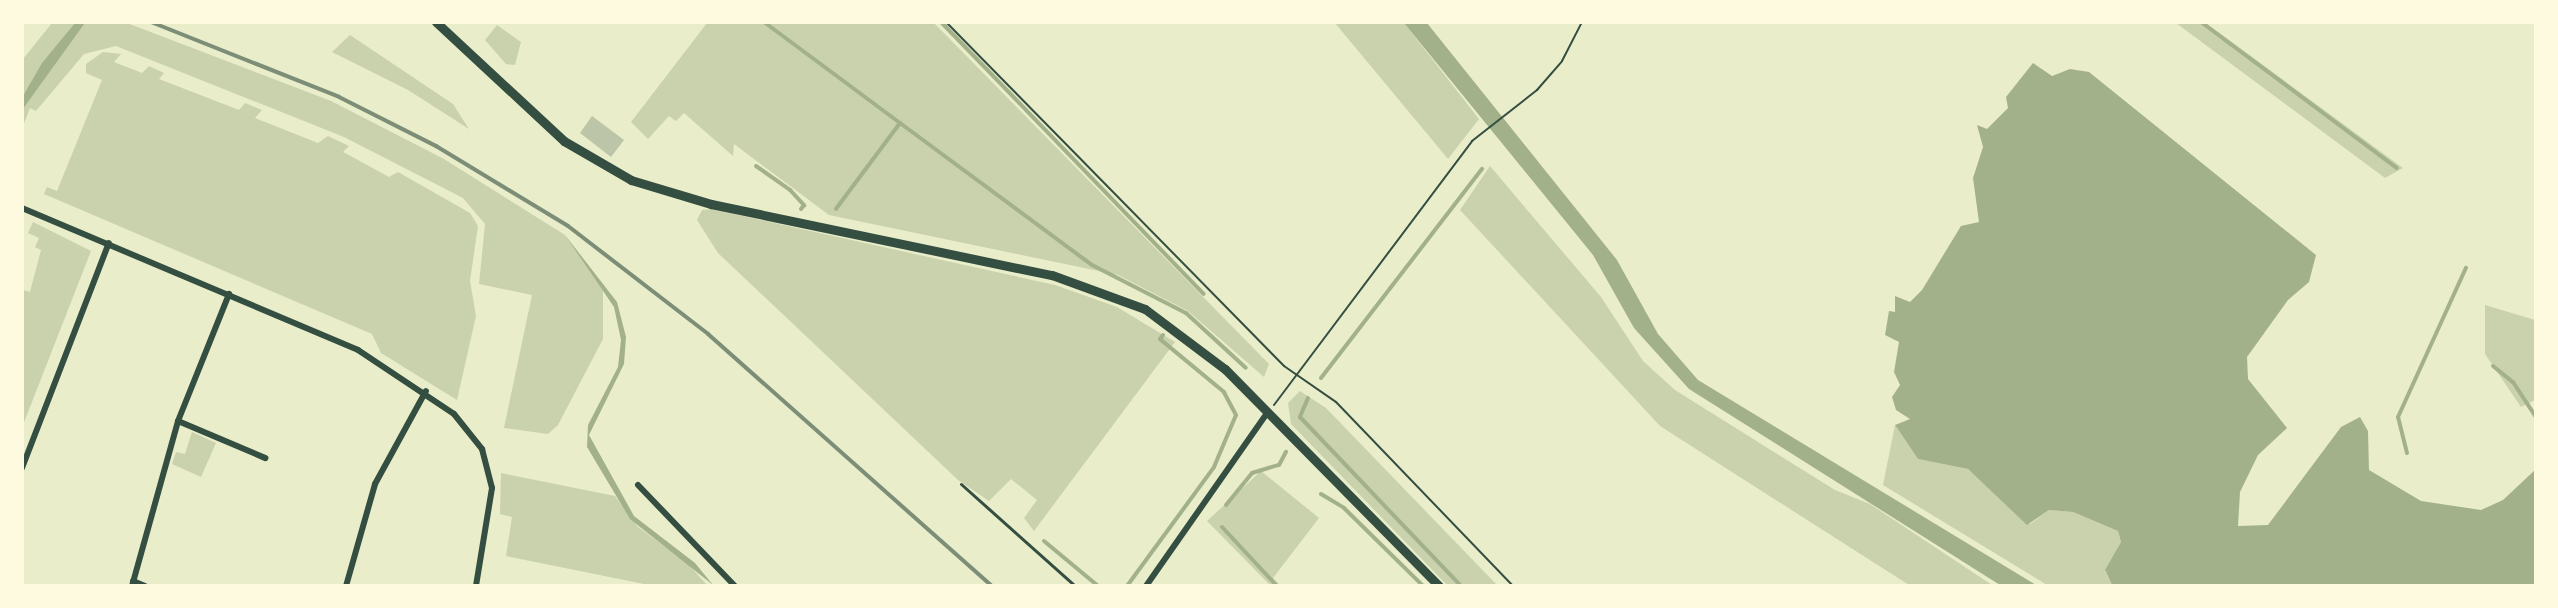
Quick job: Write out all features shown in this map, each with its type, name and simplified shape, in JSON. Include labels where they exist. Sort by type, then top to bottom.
[{"type":"main road","points":[[436,22],[556,135],[631,180],[711,204],[1017,267],[1110,292],[1187,336],[1268,412],[1440,585]]},
{"type":"street","points":[[22,208],[358,350],[426,391],[466,427],[487,463],[492,502],[476,585]]},
{"type":"street","points":[[22,468],[109,243]]},
{"type":"street","points":[[145,585],[133,583],[178,421],[229,294]]},
{"type":"street","points":[[346,585],[375,484],[426,391]]},
{"type":"street","points":[[1146,585],[1268,412]]},
{"type":"street","points":[[178,421],[265,458]]},
{"type":"street","points":[[638,485],[735,585]]},
{"type":"lane","points":[[961,484],[1075,585]]},
{"type":"path","points":[[946,22],[1296,377],[1336,402],[1514,585]]},
{"type":"path","points":[[1268,412],[1479,134],[1505,113],[1524,102],[1562,61],[1582,22]]},
{"type":"shaded area","points":[[52,23],[75,23],[23,96],[23,59]]},
{"type":"shaded area","points":[[75,23],[85,23],[23,109],[23,96],[42,63]]},
{"type":"shaded area","points":[[85,23],[127,23],[331,101],[444,159],[565,235],[603,289],[603,339],[558,425],[548,434],[504,428],[532,295],[479,284],[485,224],[463,198],[344,137],[116,46],[84,54],[36,111],[30,108],[23,126],[23,109]]},
{"type":"shaded area","points":[[707,23],[934,23],[1269,364],[1264,377],[1188,311],[1118,275],[829,215],[734,144],[733,156],[684,113],[676,121],[669,116],[648,139],[631,122]]},
{"type":"shaded area","points":[[1335,23],[1404,23],[1479,119],[1448,159]]},
{"type":"shaded area","points":[[1404,23],[1427,23],[1617,260],[1658,334],[1698,380],[2036,585],[2000,585],[1689,389],[1634,328],[1593,255]]},
{"type":"shaded area","points":[[2176,23],[2206,23],[2403,168],[2385,178]]},
{"type":"shaded area","points":[[497,25],[521,42],[515,65],[506,64],[485,40]]},
{"type":"shaded area","points":[[350,35],[453,104],[469,129],[408,90],[332,52]]},
{"type":"shaded area","points":[[103,52],[121,54],[114,62],[142,73],[149,66],[164,73],[159,79],[239,110],[245,103],[262,110],[255,118],[318,143],[328,136],[349,146],[343,152],[389,177],[398,172],[470,213],[478,226],[470,281],[476,316],[457,400],[381,353],[372,334],[44,194],[47,187],[57,191],[102,80],[86,73],[86,64]]},
{"type":"shaded area","points":[[2033,63],[2052,76],[2070,69],[2089,72],[2316,255],[2309,282],[2288,300],[2247,357],[2248,379],[2287,428],[2258,455],[2240,492],[2238,526],[2268,525],[2341,427],[2360,417],[2368,431],[2369,470],[2421,501],[2481,510],[2503,500],[2535,470],[2535,585],[2112,585],[2105,570],[2121,542],[2118,531],[2073,512],[2049,510],[2027,525],[1968,469],[1918,459],[1895,425],[1910,419],[1896,410],[1892,397],[1900,385],[1894,372],[1899,342],[1885,335],[1889,311],[1895,312],[1895,296],[1910,302],[1922,290],[1961,226],[1979,222],[1973,178],[1983,147],[1977,125],[1987,129],[2008,108],[2006,97]]},
{"type":"shaded area","points":[[1490,166],[1601,297],[1643,361],[1675,390],[1835,490],[1870,504],[1992,585],[1909,585],[1660,426],[1460,210]]},
{"type":"shaded area","points":[[711,209],[1055,285],[1117,307],[1175,342],[1034,531],[1024,518],[1037,500],[1011,479],[989,501],[958,480],[718,253],[697,220],[702,210]]},
{"type":"shaded area","points":[[33,222],[91,251],[23,425],[23,290],[30,292],[41,250],[35,247],[39,238],[28,233]]},
{"type":"shaded area","points":[[565,235],[617,302],[626,337],[624,364],[589,435],[634,516],[695,563],[713,585],[630,519],[587,447],[588,425],[618,367],[621,340],[614,307]]},
{"type":"shaded area","points":[[2485,305],[2535,320],[2535,400],[2521,407],[2485,354]]},
{"type":"shaded area","points":[[1300,391],[1326,408],[1497,585],[1447,585],[1291,424],[1288,403]]},
{"type":"shaded area","points":[[1895,425],[1918,459],[1968,469],[2030,524],[2049,510],[2073,512],[2118,531],[2121,542],[2105,571],[2112,585],[2047,585],[1883,485]]},
{"type":"shaded area","points":[[192,432],[216,443],[201,477],[172,464],[176,452],[185,454]]},
{"type":"shaded area","points":[[1261,471],[1319,518],[1273,578],[1280,585],[1270,585],[1207,521]]},
{"type":"shaded area","points":[[501,473],[615,496],[637,526],[688,564],[707,585],[649,585],[506,556],[512,517],[500,514]]},
{"type":"building","points":[[592,116],[624,140],[611,157],[580,133]]},
{"type":"waterway","points":[[764,22],[900,123],[836,209]]},
{"type":"waterway","points":[[941,22],[1204,294]]},
{"type":"waterway","points":[[2201,22],[2397,168]]},
{"type":"waterway","points":[[900,123],[1092,265],[1186,313],[1246,368]]},
{"type":"waterway","points":[[756,166],[790,190],[804,205],[801,209]]},
{"type":"waterway","points":[[1321,378],[1482,169]]},
{"type":"waterway","points":[[2407,453],[2398,417],[2466,268]]},
{"type":"waterway","points":[[1127,586],[1214,467],[1236,415],[1224,392],[1160,339],[1163,335]]},
{"type":"waterway","points":[[2493,366],[2513,382],[2536,417]]},
{"type":"waterway","points":[[1308,398],[1300,417],[1461,586]]},
{"type":"waterway","points":[[1226,505],[1252,473],[1279,465],[1286,452]]},
{"type":"waterway","points":[[1321,494],[1344,508],[1423,586]]},
{"type":"waterway","points":[[1222,527],[1277,586]]},
{"type":"waterway","points":[[1044,541],[1098,586]]},
{"type":"railway","points":[[151,22],[339,97],[436,146],[568,226],[708,334],[992,586]]}]
